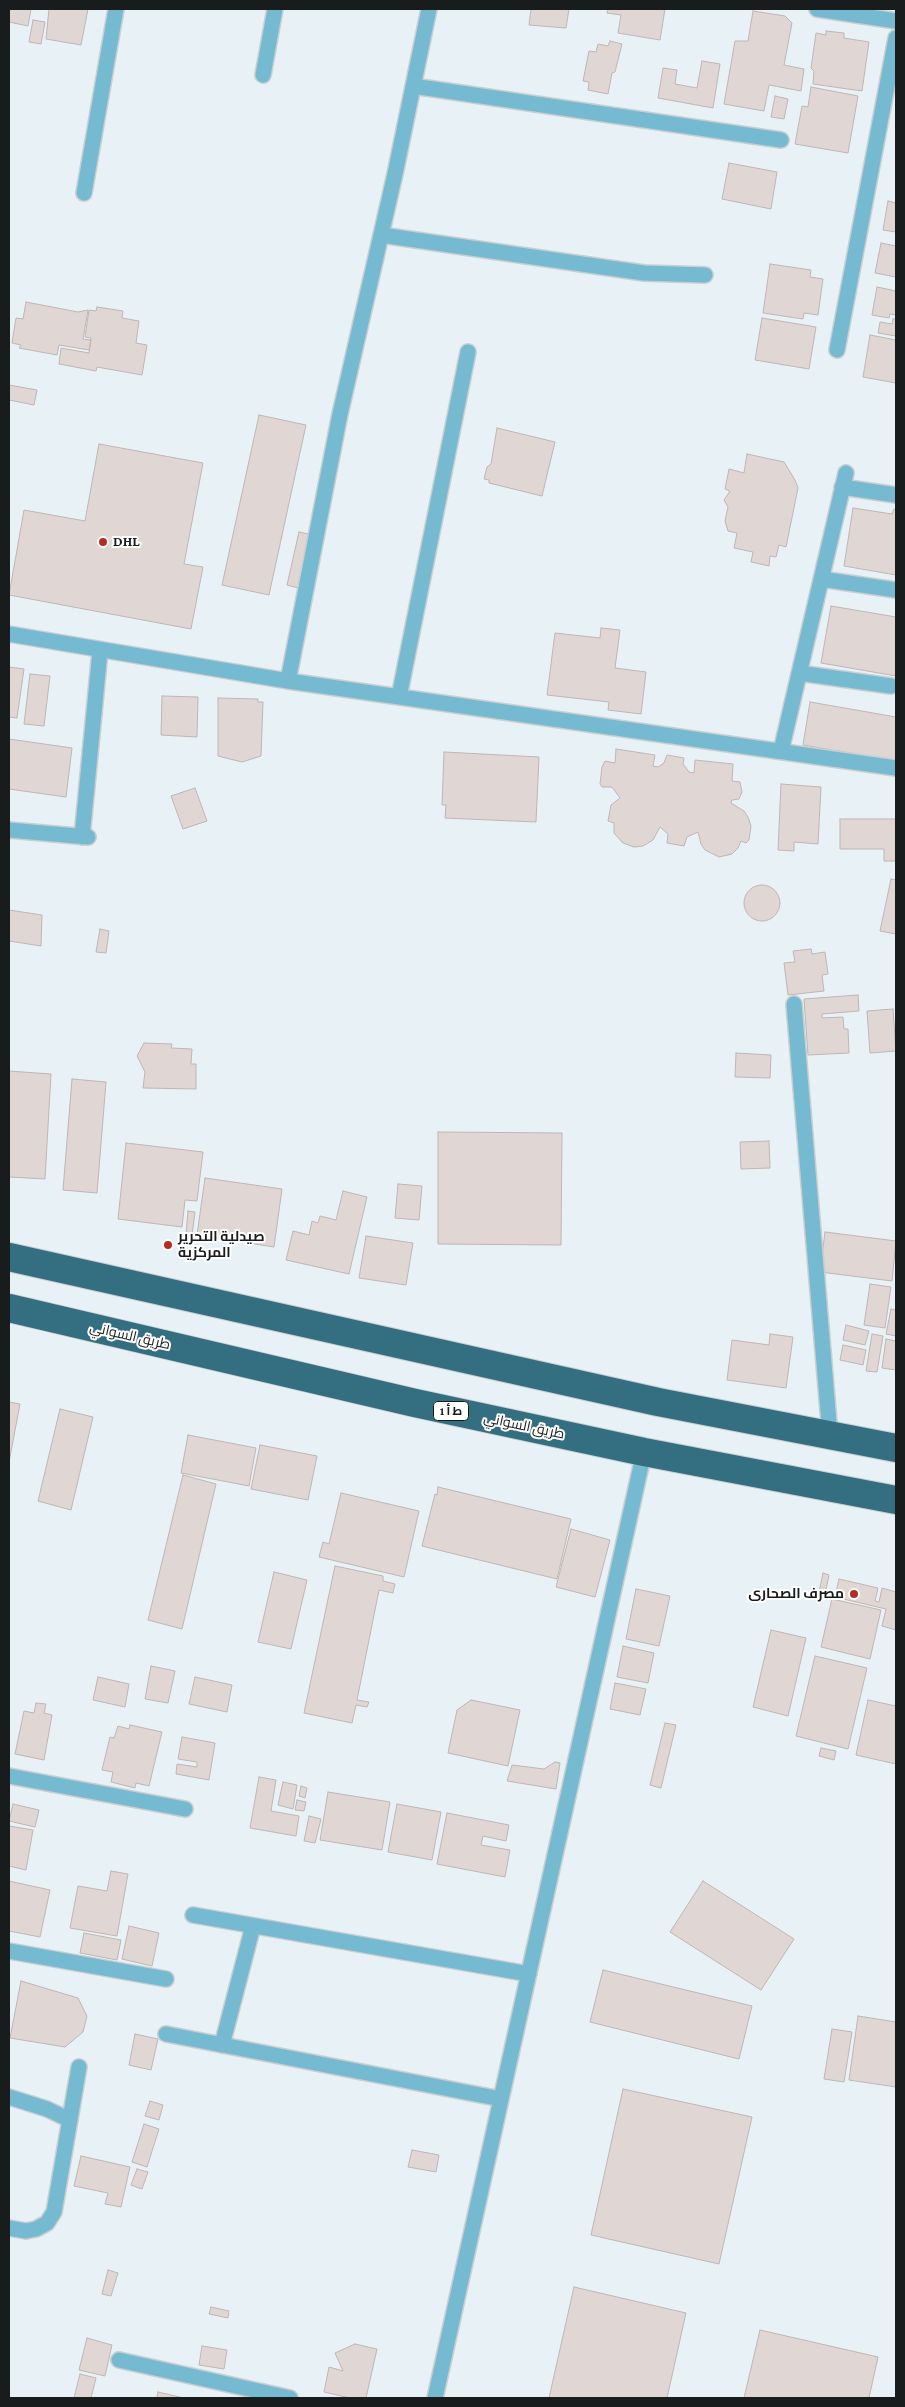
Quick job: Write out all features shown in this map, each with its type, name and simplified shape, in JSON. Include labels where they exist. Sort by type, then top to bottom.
[{"type":"highway","points":[[9,1257],[658,1402],[896,1448]]},
{"type":"highway","name":"طريق السواني","points":[[9,1308],[415,1403],[644,1452],[896,1500]]},
{"type":"street","points":[[84,193],[116,9]]},
{"type":"street","points":[[263,75],[274,9]]},
{"type":"street","points":[[288,681],[340,414],[381,235],[429,9]]},
{"type":"street","points":[[817,9],[878,14],[896,22]]},
{"type":"street","points":[[837,350],[896,38]]},
{"type":"street","points":[[413,86],[781,140]]},
{"type":"street","points":[[381,235],[644,274],[705,275]]},
{"type":"street","points":[[399,697],[468,352]]},
{"type":"street","points":[[781,751],[844,480],[896,495]]},
{"type":"street","points":[[821,579],[896,590]]},
{"type":"street","points":[[9,634],[100,651],[288,681],[896,768]]},
{"type":"street","points":[[9,830],[85,837],[100,651]]},
{"type":"street","points":[[799,672],[891,686]]},
{"type":"street","points":[[794,1004],[830,1435]]},
{"type":"street","points":[[435,2398],[644,1452]]},
{"type":"street","points":[[9,1776],[185,1809]]},
{"type":"street","points":[[193,1915],[529,1974]]},
{"type":"street","points":[[222,2045],[253,1926]]},
{"type":"street","points":[[9,1951],[166,1979]]},
{"type":"street","points":[[166,2034],[501,2099]]},
{"type":"street","points":[[9,2228],[26,2231],[36,2229],[46,2223],[54,2212],[79,2067]]},
{"type":"street","points":[[9,2098],[47,2110],[70,2120]]},
{"type":"street","points":[[119,2360],[290,2398]]},
{"type":"building","points":[[9,9],[31,9],[28,26],[9,22]]},
{"type":"building","points":[[49,9],[88,9],[81,45],[46,39]]},
{"type":"building","points":[[531,9],[569,9],[566,28],[529,25]]},
{"type":"building","points":[[608,9],[665,9],[660,40],[618,33],[621,15],[607,13]]},
{"type":"building","points":[[753,11],[785,16],[792,23],[784,65],[804,69],[801,91],[769,85],[764,111],[724,104],[735,41],[748,41]]},
{"type":"building","points":[[33,20],[45,22],[41,44],[29,42]]},
{"type":"building","points":[[826,31],[844,33],[844,38],[869,42],[862,91],[813,84],[814,71],[811,68],[816,33],[826,35]]},
{"type":"building","points":[[610,41],[622,44],[615,72],[612,73],[608,94],[588,90],[589,82],[583,81],[589,51],[596,52],[598,44],[608,46]]},
{"type":"building","points":[[702,61],[720,64],[713,108],[658,98],[663,68],[677,70],[675,84],[697,88]]},
{"type":"building","points":[[811,87],[858,96],[848,153],[795,144],[802,106],[808,107]]},
{"type":"building","points":[[775,96],[788,99],[784,119],[771,117]]},
{"type":"building","points":[[729,163],[777,172],[771,209],[722,199]]},
{"type":"building","points":[[888,201],[896,203],[896,232],[883,230]]},
{"type":"building","points":[[881,243],[896,246],[896,277],[875,273]]},
{"type":"building","points":[[770,264],[811,270],[810,277],[823,279],[818,315],[804,313],[803,319],[763,313]]},
{"type":"building","points":[[877,287],[896,291],[896,315],[890,314],[889,318],[872,315]]},
{"type":"building","points":[[26,302],[78,312],[88,310],[83,339],[91,340],[89,350],[59,345],[57,355],[19,348],[21,345],[12,343],[16,318],[23,319]]},
{"type":"building","points":[[97,307],[123,311],[122,318],[139,321],[136,343],[147,345],[142,375],[97,367],[96,371],[59,364],[61,348],[89,353],[91,338],[85,337],[89,310],[96,311]]},
{"type":"building","points":[[762,318],[816,327],[809,369],[755,360]]},
{"type":"building","points":[[893,319],[896,319],[896,336],[878,333],[880,322],[892,324]]},
{"type":"building","points":[[870,335],[896,340],[896,383],[863,377]]},
{"type":"building","points":[[9,385],[37,390],[34,405],[9,400]]},
{"type":"building","points":[[259,415],[306,425],[269,595],[222,585]]},
{"type":"building","points":[[497,428],[555,442],[542,496],[489,483],[489,480],[484,479],[487,467],[491,464]]},
{"type":"building","name":"DHL","points":[[99,444],[203,463],[184,564],[203,567],[191,629],[9,595],[24,510],[85,521]]},
{"type":"building","points":[[747,454],[784,462],[798,488],[786,547],[779,545],[776,557],[770,556],[769,566],[751,562],[753,552],[734,548],[737,533],[728,531],[725,521],[728,507],[724,500],[730,491],[725,489],[729,469],[744,473]]},
{"type":"building","points":[[853,508],[892,514],[894,509],[896,509],[896,575],[844,566]]},
{"type":"building","points":[[299,532],[309,534],[298,588],[287,585]]},
{"type":"building","points":[[831,606],[896,617],[896,676],[821,663]]},
{"type":"building","points":[[601,628],[620,630],[615,668],[646,672],[641,714],[608,710],[609,702],[547,695],[555,633],[600,638]]},
{"type":"building","points":[[9,667],[24,669],[17,718],[9,717]]},
{"type":"building","points":[[30,674],[50,676],[44,726],[24,724]]},
{"type":"building","points":[[162,696],[198,697],[197,737],[161,735]]},
{"type":"building","points":[[218,698],[258,699],[258,702],[263,702],[261,756],[242,762],[218,756]]},
{"type":"building","points":[[810,702],[896,717],[896,761],[803,745]]},
{"type":"building","points":[[9,739],[72,748],[66,797],[9,789]]},
{"type":"building","points":[[616,749],[655,755],[653,766],[658,767],[664,763],[667,755],[684,758],[683,764],[689,772],[694,773],[695,760],[733,764],[732,781],[740,782],[742,792],[739,799],[732,800],[731,803],[744,811],[748,817],[751,826],[749,840],[746,843],[741,841],[738,848],[732,854],[719,857],[705,850],[701,844],[698,832],[687,837],[684,846],[667,843],[668,834],[660,827],[653,840],[643,846],[634,847],[623,843],[614,833],[614,823],[608,821],[611,805],[620,798],[612,787],[602,787],[600,784],[602,767],[605,761],[615,763]]},
{"type":"building","points":[[444,752],[539,757],[536,822],[445,818],[446,805],[442,805]]},
{"type":"building","points":[[781,784],[821,787],[818,844],[794,842],[794,851],[778,850]]},
{"type":"building","points":[[195,788],[207,821],[183,829],[171,796]]},
{"type":"building","points":[[840,819],[896,819],[896,861],[884,861],[884,849],[840,849]]},
{"type":"building","points":[[891,879],[896,880],[896,934],[880,931]]},
{"type":"building","points":[[762,885],[774,891],[780,903],[774,915],[762,921],[750,915],[744,903],[750,891]]},
{"type":"building","points":[[9,910],[42,915],[41,946],[9,941]]},
{"type":"building","points":[[100,929],[109,931],[106,953],[96,952]]},
{"type":"building","points":[[811,949],[812,954],[825,952],[828,974],[822,975],[824,991],[788,995],[784,963],[795,962],[793,951]]},
{"type":"building","points":[[858,995],[859,1011],[822,1014],[822,1018],[843,1017],[844,1029],[848,1029],[849,1053],[808,1055],[804,999]]},
{"type":"building","points":[[893,1009],[896,1051],[870,1053],[867,1011]]},
{"type":"building","points":[[144,1043],[172,1044],[171,1048],[192,1049],[191,1064],[196,1064],[196,1089],[143,1088],[145,1072],[137,1056]]},
{"type":"building","points":[[736,1053],[771,1055],[770,1078],[735,1077]]},
{"type":"building","points":[[9,1071],[51,1074],[45,1179],[9,1177]]},
{"type":"building","points":[[72,1079],[106,1082],[97,1193],[63,1190]]},
{"type":"building","points":[[438,1132],[562,1133],[561,1245],[438,1244]]},
{"type":"building","points":[[769,1141],[770,1168],[741,1169],[740,1142]]},
{"type":"building","points":[[126,1143],[203,1152],[197,1201],[185,1200],[182,1227],[118,1219]]},
{"type":"building","points":[[205,1178],[282,1189],[274,1247],[197,1235]]},
{"type":"building","points":[[398,1184],[422,1186],[419,1220],[395,1218]]},
{"type":"building","points":[[343,1191],[367,1197],[349,1274],[286,1260],[293,1231],[309,1235],[312,1221],[318,1223],[320,1216],[336,1220]]},
{"type":"building","points":[[188,1211],[195,1212],[192,1235],[186,1235]]},
{"type":"building","points":[[825,1232],[896,1241],[892,1281],[820,1272]]},
{"type":"building","points":[[366,1236],[413,1243],[406,1285],[359,1278]]},
{"type":"building","points":[[870,1284],[891,1287],[885,1328],[864,1325]]},
{"type":"building","points":[[891,1309],[896,1310],[896,1336],[886,1334]]},
{"type":"building","points":[[846,1325],[869,1331],[865,1345],[843,1340]]},
{"type":"building","points":[[770,1334],[793,1337],[786,1388],[727,1380],[732,1340],[769,1345]]},
{"type":"building","points":[[872,1334],[883,1336],[877,1372],[866,1371]]},
{"type":"building","points":[[886,1339],[896,1341],[896,1370],[882,1368]]},
{"type":"building","points":[[843,1345],[866,1350],[863,1365],[840,1360]]},
{"type":"building","points":[[9,1402],[20,1404],[9,1462]]},
{"type":"building","points":[[60,1409],[93,1417],[71,1510],[38,1501]]},
{"type":"building","points":[[188,1435],[256,1448],[249,1486],[181,1473]]},
{"type":"building","points":[[260,1445],[317,1456],[308,1500],[251,1489]]},
{"type":"building","points":[[183,1475],[216,1484],[182,1629],[148,1620]]},
{"type":"building","points":[[438,1487],[571,1519],[557,1579],[422,1546]]},
{"type":"building","points":[[341,1493],[419,1511],[404,1577],[319,1557],[323,1542],[329,1544]]},
{"type":"building","points":[[571,1529],[610,1540],[595,1597],[556,1587]]},
{"type":"building","points":[[335,1566],[383,1576],[383,1581],[395,1584],[393,1593],[379,1590],[357,1700],[369,1702],[367,1707],[356,1705],[352,1723],[304,1713]]},
{"type":"building","points":[[274,1572],[307,1580],[291,1649],[258,1642]]},
{"type":"building","points":[[823,1573],[829,1575],[824,1599],[818,1597]]},
{"type":"building","points":[[839,1579],[878,1588],[875,1601],[879,1602],[882,1588],[896,1592],[896,1630],[882,1626],[886,1609],[835,1597]]},
{"type":"building","points":[[636,1589],[670,1596],[659,1646],[626,1639]]},
{"type":"building","points":[[832,1599],[881,1610],[870,1659],[821,1647]]},
{"type":"building","points":[[771,1630],[806,1638],[788,1716],[753,1707]]},
{"type":"building","points":[[623,1646],[654,1653],[648,1683],[617,1677]]},
{"type":"building","points":[[815,1656],[867,1668],[848,1749],[796,1736]]},
{"type":"building","points":[[151,1666],[175,1671],[168,1703],[145,1699]]},
{"type":"building","points":[[98,1677],[129,1684],[125,1707],[93,1700]]},
{"type":"building","points":[[195,1677],[232,1685],[227,1712],[189,1704]]},
{"type":"building","points":[[615,1683],[646,1689],[640,1715],[610,1709]]},
{"type":"building","points":[[471,1700],[520,1710],[508,1766],[448,1753],[457,1710]]},
{"type":"building","points":[[868,1700],[896,1706],[896,1764],[856,1755]]},
{"type":"building","points":[[36,1703],[46,1704],[44,1713],[52,1715],[44,1760],[15,1754],[24,1711],[34,1713]]},
{"type":"building","points":[[665,1723],[676,1725],[661,1788],[650,1785]]},
{"type":"building","points":[[130,1725],[162,1732],[149,1786],[136,1783],[135,1788],[111,1782],[113,1772],[102,1770],[110,1737],[114,1738],[118,1726],[129,1729]]},
{"type":"building","points":[[182,1737],[215,1743],[209,1780],[176,1774],[177,1764],[197,1767],[197,1762],[178,1759]]},
{"type":"building","points":[[821,1748],[836,1751],[834,1760],[819,1756]]},
{"type":"building","points":[[555,1762],[560,1763],[556,1789],[507,1781],[512,1765],[544,1769]]},
{"type":"building","points":[[259,1777],[276,1780],[271,1811],[299,1816],[296,1836],[250,1828]]},
{"type":"building","points":[[283,1782],[297,1785],[293,1809],[278,1805]]},
{"type":"building","points":[[301,1786],[307,1788],[305,1798],[299,1796]]},
{"type":"building","points":[[328,1792],[390,1802],[382,1850],[320,1840]]},
{"type":"building","points":[[297,1800],[306,1802],[304,1811],[295,1810]]},
{"type":"building","points":[[13,1804],[39,1810],[35,1827],[9,1821]]},
{"type":"building","points":[[397,1804],[441,1812],[432,1860],[388,1852]]},
{"type":"building","points":[[447,1813],[509,1825],[506,1841],[483,1836],[481,1845],[510,1850],[505,1877],[437,1864]]},
{"type":"building","points":[[309,1816],[321,1819],[315,1843],[304,1841]]},
{"type":"building","points":[[9,1826],[33,1830],[26,1870],[9,1866]]},
{"type":"building","points":[[111,1871],[128,1874],[117,1936],[70,1928],[78,1886],[107,1891]]},
{"type":"building","points":[[9,1881],[50,1890],[40,1937],[9,1931]]},
{"type":"building","points":[[703,1881],[794,1939],[761,1990],[670,1932]]},
{"type":"building","points":[[129,1926],[159,1933],[152,1966],[122,1959]]},
{"type":"building","points":[[84,1933],[121,1940],[117,1960],[80,1953]]},
{"type":"building","points":[[603,1970],[752,2006],[739,2059],[590,2022]]},
{"type":"building","points":[[21,1981],[78,1998],[87,2016],[83,2032],[65,2047],[10,2038]]},
{"type":"building","points":[[858,2016],[896,2022],[896,2087],[849,2080]]},
{"type":"building","points":[[832,2029],[852,2032],[844,2082],[824,2079]]},
{"type":"building","points":[[135,2034],[158,2039],[151,2070],[129,2065]]},
{"type":"building","points":[[623,2089],[752,2117],[719,2264],[591,2235]]},
{"type":"building","points":[[150,2101],[163,2105],[159,2120],[145,2116]]},
{"type":"building","points":[[144,2124],[159,2129],[147,2167],[132,2162]]},
{"type":"building","points":[[412,2150],[439,2155],[436,2172],[408,2167]]},
{"type":"building","points":[[81,2156],[130,2167],[121,2207],[105,2204],[108,2193],[74,2186]]},
{"type":"building","points":[[137,2169],[148,2172],[142,2189],[131,2185]]},
{"type":"building","points":[[108,2270],[118,2273],[111,2296],[102,2294]]},
{"type":"building","points":[[574,2287],[686,2313],[667,2398],[549,2398]]},
{"type":"building","points":[[211,2307],[229,2311],[228,2318],[209,2314]]},
{"type":"building","points":[[760,2330],[878,2357],[869,2398],[744,2398]]},
{"type":"building","points":[[87,2338],[112,2345],[105,2376],[79,2370]]},
{"type":"building","points":[[355,2344],[377,2349],[366,2398],[350,2398],[324,2392],[329,2367],[343,2371],[335,2353]]},
{"type":"building","points":[[202,2346],[227,2350],[224,2369],[199,2365]]},
{"type":"building","points":[[80,2374],[96,2378],[91,2398],[74,2398]]},
{"type":"building","points":[[158,2392],[184,2398],[157,2398]]},
{"type":"place","name":"DHL","points":[[103,542]]},
{"type":"place","name":"صيدلية التحرير المركزية","points":[[168,1245]]},
{"type":"place","name":"مصرف الصحارى","points":[[854,1594]]}]
